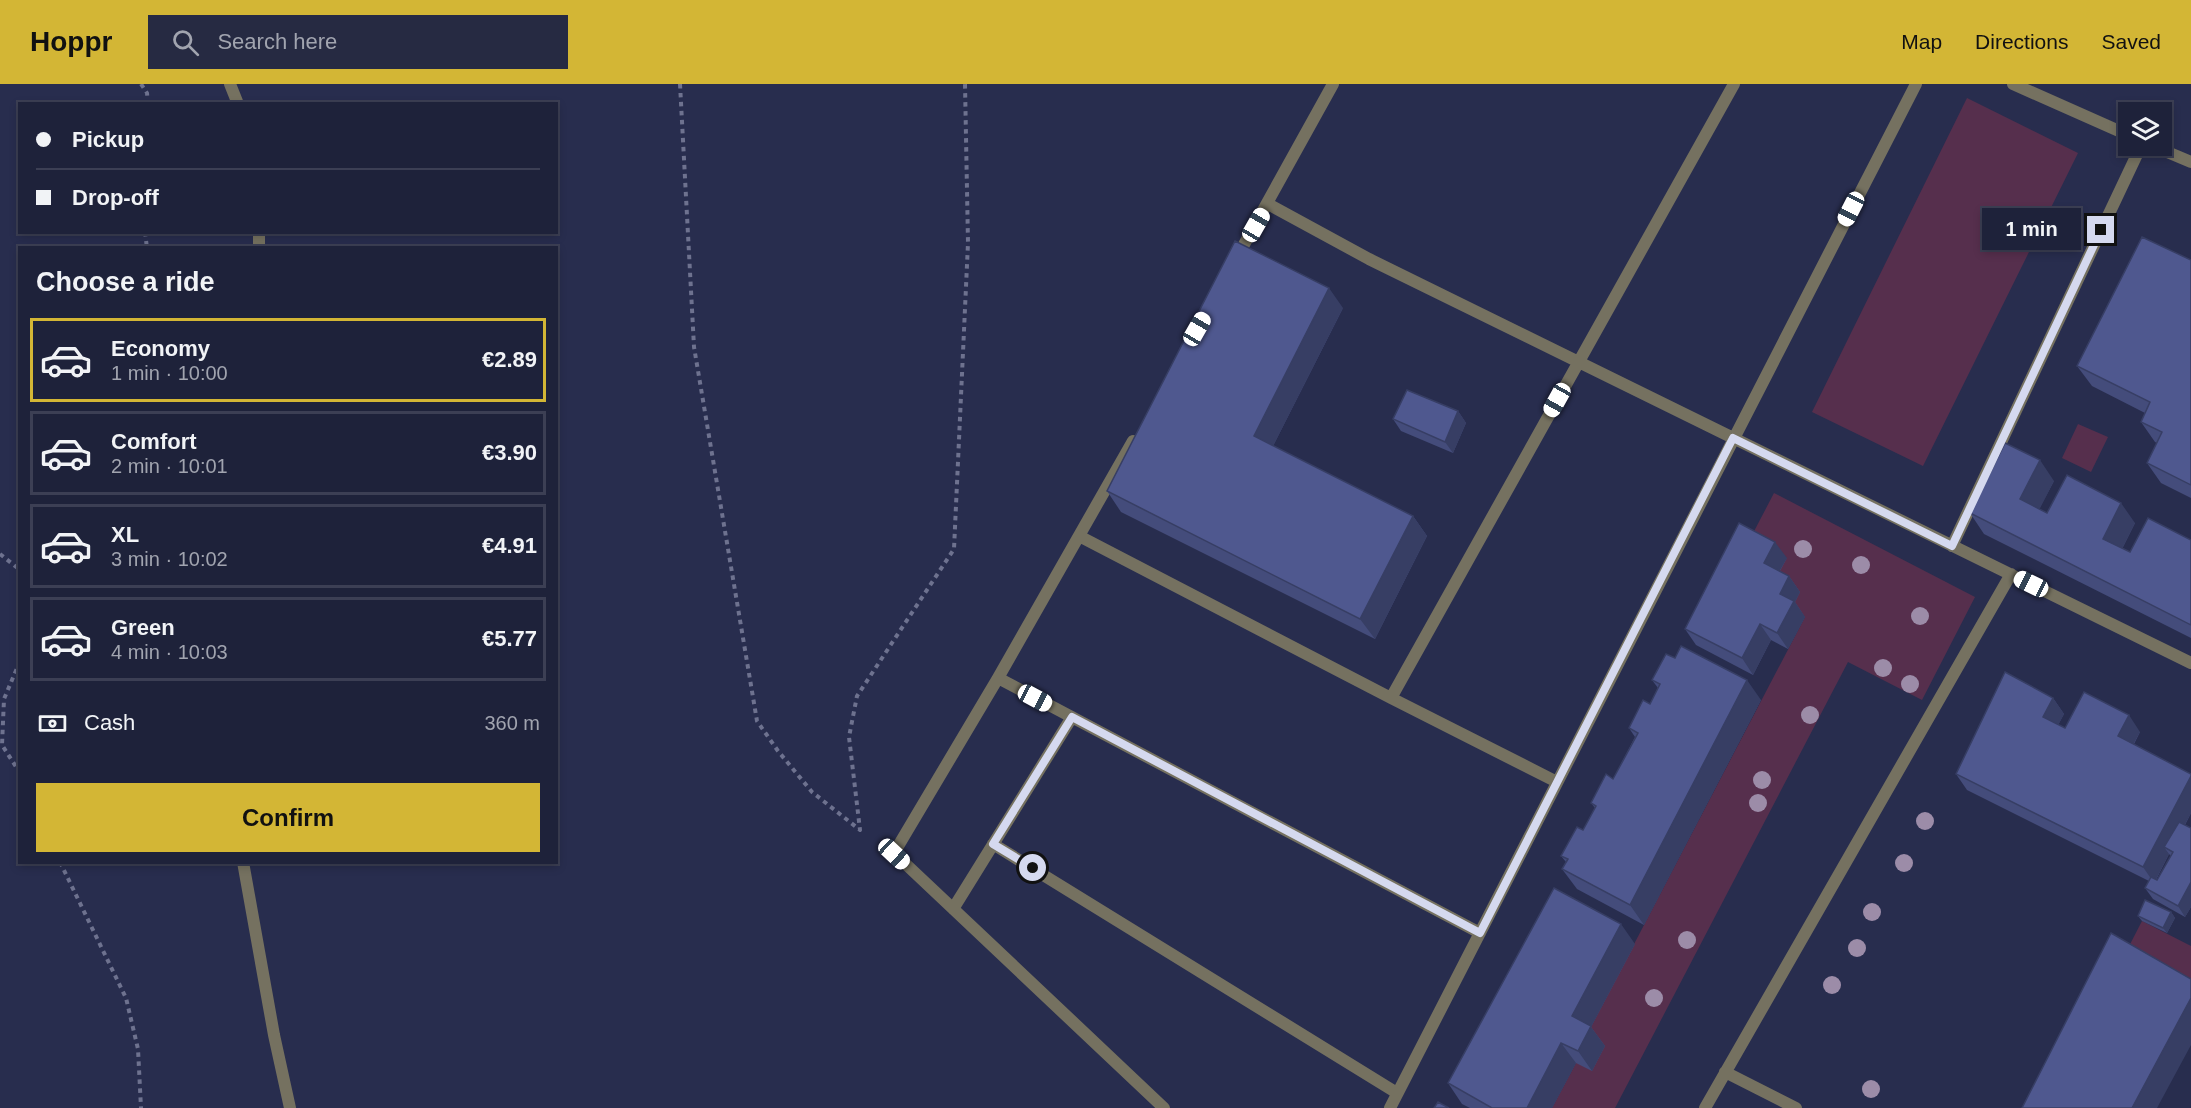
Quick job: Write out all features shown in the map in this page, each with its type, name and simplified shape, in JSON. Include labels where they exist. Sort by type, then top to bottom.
[{"type":"street","points":[[230,84],[237,102]]},
{"type":"street","points":[[1232,266],[1333,84]]},
{"type":"street","points":[[1391,698],[1734,84]]},
{"type":"street","points":[[1390,1108],[1916,84]]},
{"type":"street","points":[[2013,84],[2118,131]]},
{"type":"street","points":[[2172,154],[2191,162]]},
{"type":"street","points":[[1952,546],[2136,156]]},
{"type":"street","points":[[1268,204],[1369,259],[2191,663]]},
{"type":"street","points":[[1138,433],[894,854],[1164,1108]]},
{"type":"street","points":[[1079,536],[1557,782]]},
{"type":"street","points":[[1705,1108],[2011,574]]},
{"type":"street","points":[[998,678],[1480,933]]},
{"type":"street","points":[[953,909],[1072,717]]},
{"type":"street","points":[[993,844],[1397,1093]]},
{"type":"street","points":[[243,864],[274,1035],[290,1108]]},
{"type":"street","points":[[1725,1072],[1796,1108]]},
{"type":"path","points":[[141,84],[147,93],[148,102]]},
{"type":"path","points":[[680,84],[694,347],[757,721],[812,792],[860,830],[849,737],[857,696],[954,549],[968,243],[965,84]]},
{"type":"path","points":[[0,554],[18,568]]},
{"type":"path","points":[[18,666],[4,699],[2,745],[18,770]]},
{"type":"path","points":[[61,864],[126,998],[138,1049],[141,1108]]},
{"type":"shaded area","points":[[1967,98],[2078,153],[1923,466],[1812,412]]},
{"type":"shaded area","points":[[2078,424],[2108,437],[2091,472],[2062,458]]},
{"type":"shaded area","points":[[1774,493],[1975,597],[1922,700],[1848,662],[1615,1108],[1552,1108],[1576,1063],[1586,1036],[1805,617],[1775,579],[1750,539]]},
{"type":"shaded area","points":[[2142,921],[2191,946],[2191,991],[2125,954]]},
{"type":"building","points":[[2142,237],[2191,260],[2191,485],[2147,463],[2162,432],[2141,422],[2150,402],[2077,366]]},
{"type":"building","points":[[1235,241],[1329,288],[1254,436],[1413,516],[1360,619],[1107,491]]},
{"type":"building","points":[[1407,390],[1458,411],[1445,442],[1393,419]]},
{"type":"building","points":[[2005,443],[2040,460],[2020,499],[2047,513],[2067,475],[2121,503],[2103,539],[2130,552],[2148,518],[2191,540],[2191,625],[1970,513]]},
{"type":"building","points":[[1739,523],[1775,542],[1764,563],[1789,576],[1780,594],[1794,601],[1777,633],[1760,624],[1742,658],[1685,629]]},
{"type":"building","points":[[1681,646],[1747,680],[1630,905],[1562,869],[1568,859],[1561,856],[1577,827],[1583,830],[1596,806],[1591,803],[1606,774],[1613,779],[1638,733],[1629,728],[1643,700],[1650,704],[1660,684],[1652,680],[1666,654],[1675,658]]},
{"type":"building","points":[[2005,672],[2053,698],[2043,717],[2065,728],[2084,692],[2129,715],[2118,736],[2191,774],[2143,867],[1956,774]]},
{"type":"building","points":[[2179,822],[2191,828],[2191,882],[2178,906],[2145,888],[2151,877],[2157,880],[2173,852],[2164,847]]},
{"type":"building","points":[[1554,888],[1621,924],[1572,1016],[1591,1026],[1578,1051],[1561,1043],[1527,1108],[1492,1108],[1448,1083]]},
{"type":"building","points":[[2145,900],[2171,912],[2163,928],[2138,916]]},
{"type":"building","points":[[2111,933],[2191,979],[2191,998],[2132,1108],[2022,1108]]},
{"type":"building","points":[[1438,1102],[1449,1108],[1434,1108]]},
{"type":"route","points":[[1033,868],[993,844],[1072,717],[1480,933],[1733,438],[1952,546],[2101,230]]}]
